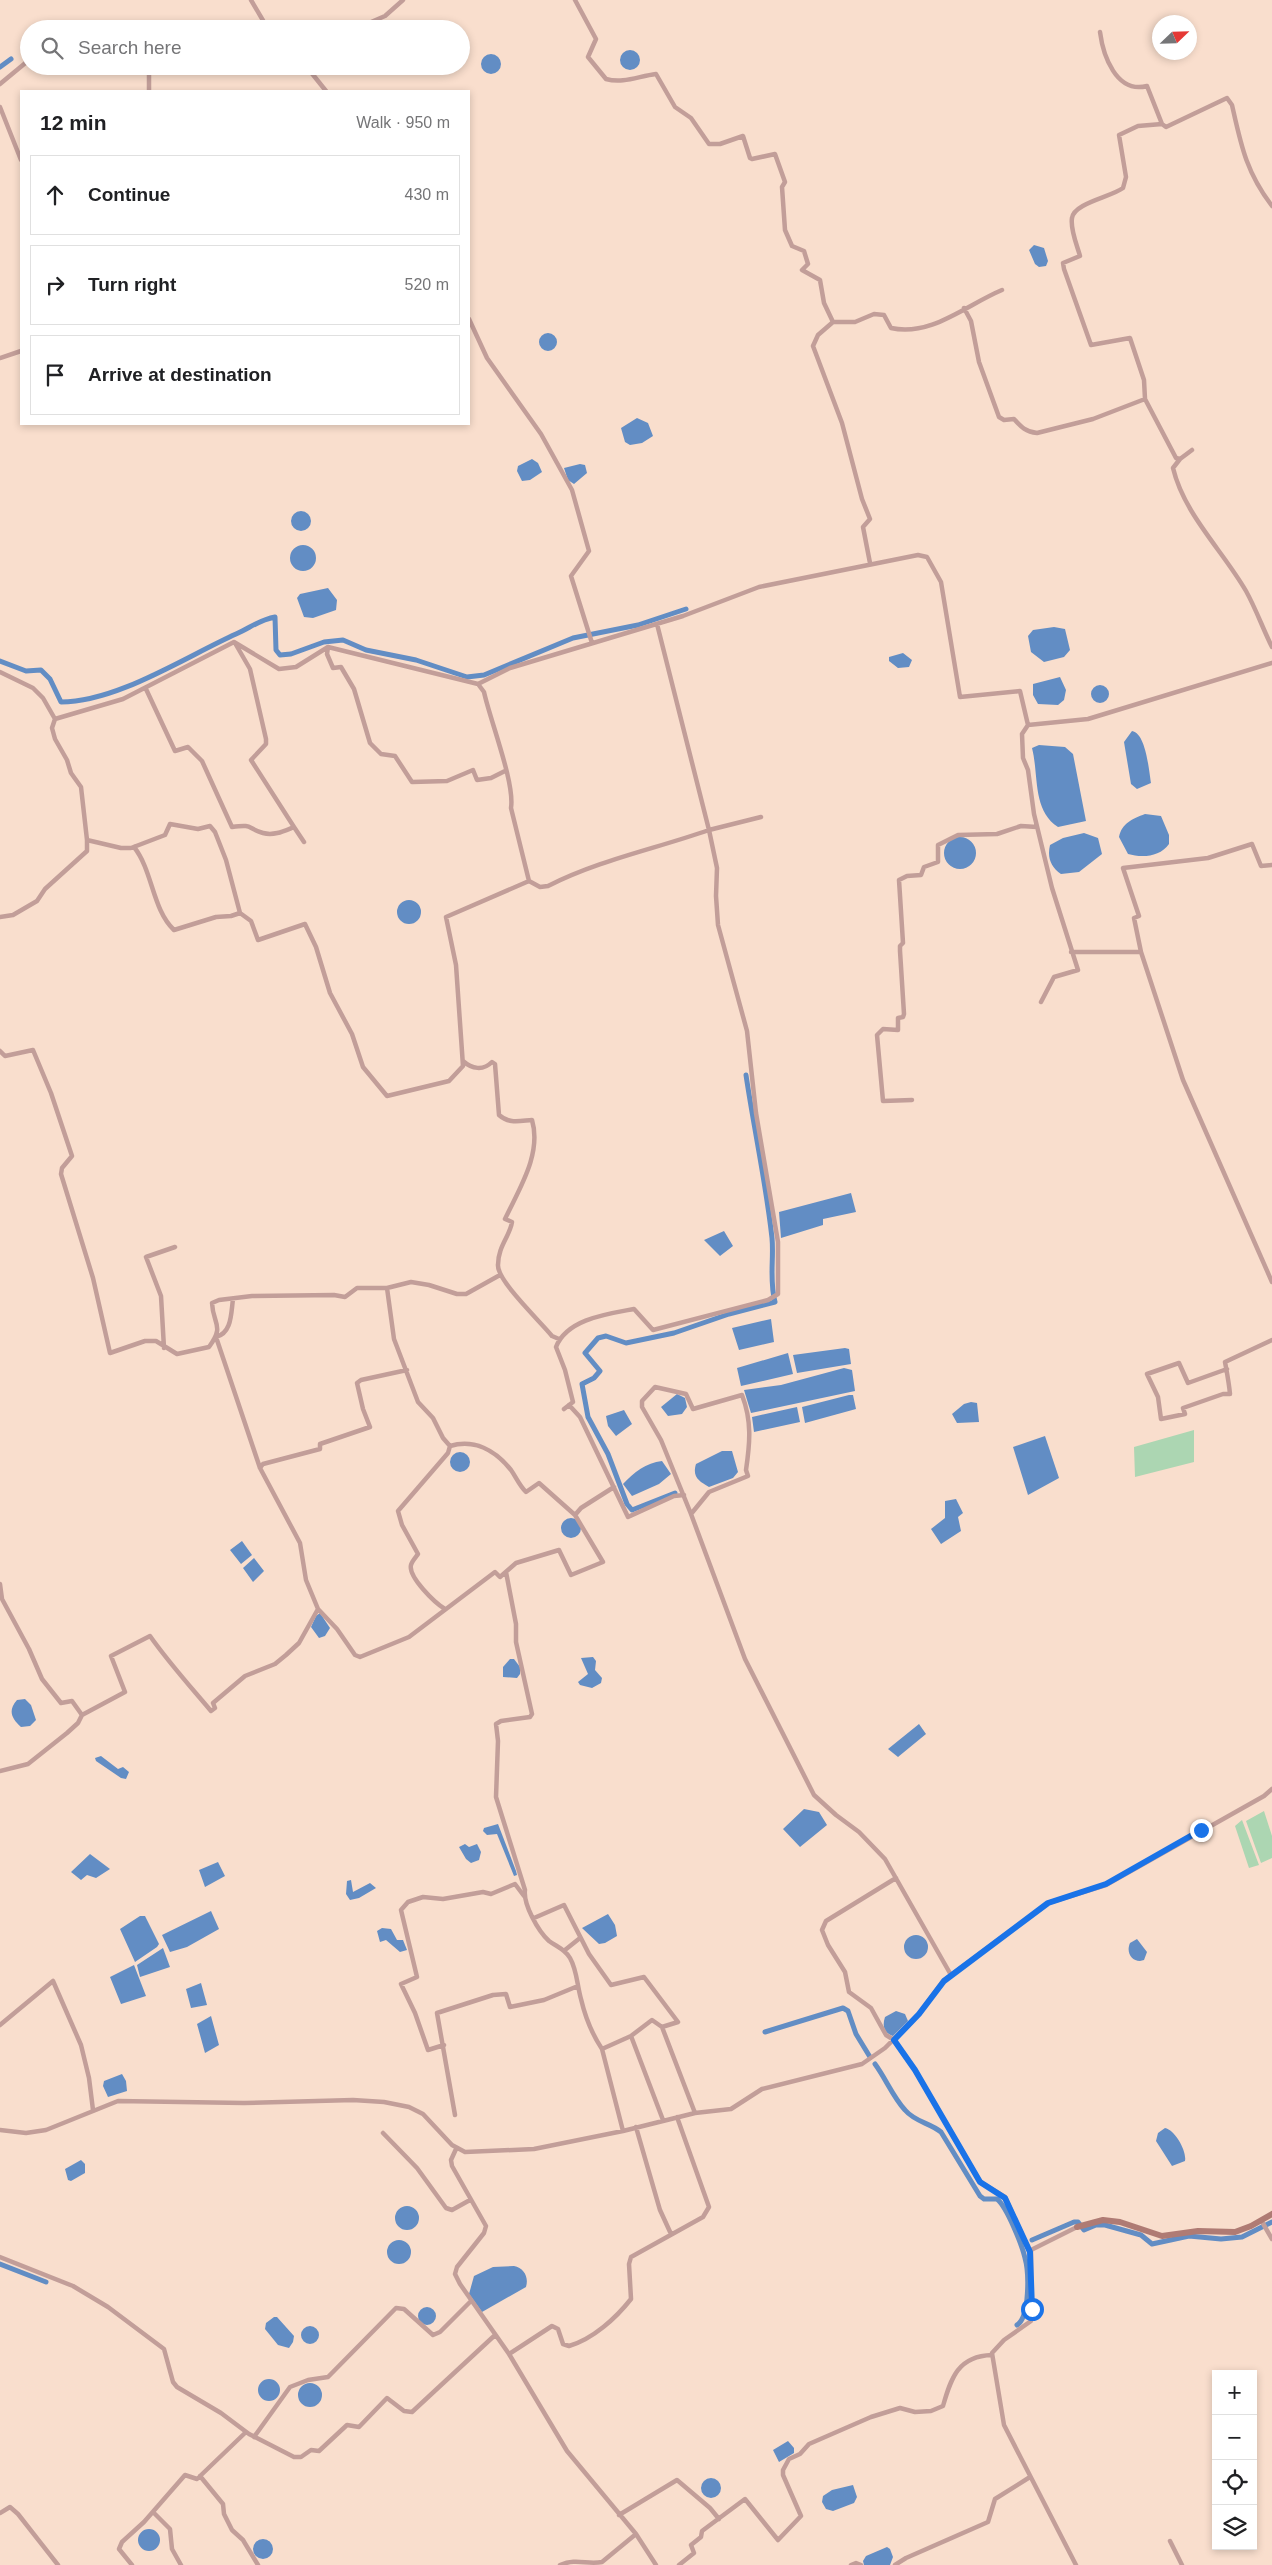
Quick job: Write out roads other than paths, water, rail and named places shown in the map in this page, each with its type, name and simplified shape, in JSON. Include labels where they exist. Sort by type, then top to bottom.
[{"type":"street","points":[[251,0],[263,20]]},
{"type":"street","points":[[376,20],[402,0]]},
{"type":"street","points":[[575,0],[596,39],[588,57],[606,79],[628,80],[656,74],[676,107],[691,118],[710,144],[720,144],[743,136],[750,158],[775,154],[784,182],[782,187],[785,230],[792,246],[804,251],[808,264],[802,270],[820,280],[824,303],[833,322]]},
{"type":"street","points":[[1100,32],[1102,45],[1110,67],[1127,84],[1137,88],[1146,86],[1162,124]]},
{"type":"street","points":[[0,83],[20,67]]},
{"type":"street","points":[[149,75],[149,90]]},
{"type":"street","points":[[313,75],[325,90]]},
{"type":"street","points":[[1180,459],[1176,458],[1155,422],[1145,399],[1144,380],[1130,338],[1119,342],[1109,341],[1095,346],[1091,345],[1087,339],[1063,263],[1080,256],[1072,218],[1074,212],[1084,203],[1110,196],[1124,188],[1126,177],[1119,135],[1138,126],[1162,124],[1166,127],[1227,98],[1232,105],[1244,158],[1254,179],[1272,206]]},
{"type":"street","points":[[0,107],[20,157]]},
{"type":"street","points":[[870,563],[863,527],[870,519],[869,513],[862,499],[842,423],[813,346],[818,335],[833,322],[854,322],[874,314],[884,315],[890,328],[906,330],[938,323],[1002,290]]},
{"type":"street","points":[[964,308],[971,321],[979,362],[993,403],[999,417],[1004,420],[1014,419],[1020,427],[1029,432],[1037,433],[1093,419],[1145,399]]},
{"type":"street","points":[[470,321],[487,358],[541,434],[572,490],[589,551],[571,576],[592,641]]},
{"type":"street","points":[[0,358],[20,351]]},
{"type":"street","points":[[1192,450],[1180,459],[1173,468],[1176,479],[1196,515],[1246,590],[1272,647]]},
{"type":"street","points":[[478,684],[510,668],[592,641],[657,624],[759,587],[918,554],[927,557],[941,582],[960,697],[1020,690],[1028,725],[1022,734],[1022,758],[1028,770],[1037,827],[1071,952],[1078,970],[1054,977],[1040,1002]]},
{"type":"street","points":[[564,1410],[572,1402],[572,1394],[556,1347],[559,1339],[577,1323],[634,1308],[653,1330],[768,1300],[778,1294],[778,1242],[756,1113],[747,1031],[718,925],[717,868],[709,830],[657,624]]},
{"type":"street","points":[[234,642],[279,669],[296,667],[328,647],[478,684],[484,692],[505,771],[512,799],[511,808],[529,881],[540,887],[548,886],[597,864],[619,860],[664,843],[761,816]]},
{"type":"street","points":[[54,719],[97,708],[146,689],[234,642]]},
{"type":"street","points":[[234,642],[250,669],[266,739],[266,744],[251,760],[304,842]]},
{"type":"street","points":[[328,647],[327,654],[333,668],[341,667],[354,689],[370,743],[381,754],[395,756],[412,782],[447,781],[473,770],[477,780],[486,780],[505,771]]},
{"type":"street","points":[[1028,725],[1088,719],[1272,663]]},
{"type":"street","points":[[0,672],[33,688],[43,698],[54,719],[52,728],[55,739],[67,760],[71,773],[81,787],[87,840],[87,851],[45,889],[36,901],[13,915],[0,917]]},
{"type":"street","points":[[146,689],[175,751],[188,747],[202,762],[232,827],[248,825],[262,833],[277,834],[294,827]]},
{"type":"street","points":[[87,840],[121,848],[134,847],[165,835],[170,824],[198,829],[210,826],[215,832],[226,860],[240,913],[250,921],[258,940],[305,924],[316,947],[330,993],[352,1034],[363,1067],[387,1096],[449,1081],[463,1066],[456,965],[446,917],[529,881]]},
{"type":"street","points":[[912,1100],[883,1101],[877,1048],[877,1035],[883,1029],[898,1030],[898,1018],[903,1017],[904,1014],[900,952],[903,938],[899,880],[907,876],[921,875],[924,867],[938,862],[938,845],[958,835],[997,834],[1021,826],[1037,827]]},
{"type":"street","points":[[1272,865],[1261,866],[1252,844],[1208,858],[1123,868],[1139,916],[1134,918],[1141,952],[1183,1080],[1272,1282]]},
{"type":"street","points":[[134,847],[152,883],[165,919],[174,930],[216,917],[240,913]]},
{"type":"street","points":[[1071,952],[1141,952]]},
{"type":"street","points":[[0,1051],[5,1056],[33,1050],[51,1092],[72,1156],[62,1168],[61,1174],[93,1278],[110,1353],[145,1341],[156,1342],[177,1354],[209,1347],[216,1337],[222,1336],[230,1326],[233,1300]]},
{"type":"street","points":[[463,1061],[474,1068],[483,1068],[492,1062],[495,1064],[499,1115],[504,1120],[517,1122],[532,1120],[535,1130],[528,1166],[505,1219],[512,1222],[500,1247],[497,1268],[500,1275],[552,1336],[559,1339]]},
{"type":"street","points":[[164,1348],[160,1296],[146,1257],[175,1247]]},
{"type":"street","points":[[450,1446],[464,1442],[485,1448],[501,1459],[526,1492],[539,1483],[575,1515],[602,1562],[570,1575],[559,1550],[516,1563],[500,1576],[495,1572],[409,1637],[360,1657],[355,1655],[337,1629],[318,1609],[306,1580],[300,1543],[260,1468],[216,1337],[218,1321],[212,1303],[219,1300],[233,1300],[252,1296],[334,1295],[345,1297],[357,1288],[387,1288],[411,1282],[429,1285],[457,1294],[466,1294],[500,1275]]},
{"type":"street","points":[[387,1288],[394,1339],[418,1402],[433,1418],[443,1438],[450,1446]]},
{"type":"street","points":[[1227,1369],[1188,1383],[1179,1363],[1148,1374],[1158,1397],[1161,1419],[1185,1414],[1183,1408],[1223,1394],[1230,1394],[1227,1369],[1225,1362],[1272,1340]]},
{"type":"street","points":[[260,1468],[264,1464],[320,1449],[320,1444],[370,1427],[363,1409],[358,1383],[361,1380],[407,1370]]},
{"type":"street","points":[[691,1514],[709,1492],[748,1476],[746,1470],[750,1427],[742,1395],[694,1410],[686,1394],[655,1387],[642,1401],[684,1496],[745,1659],[814,1795],[859,1832],[885,1859],[950,1975]]},
{"type":"street","points":[[569,1405],[580,1417],[628,1516],[674,1496],[684,1496]]},
{"type":"street","points":[[445,1609],[436,1603],[412,1573],[411,1564],[418,1554],[402,1525],[398,1511],[448,1453],[450,1446]]},
{"type":"street","points":[[575,1515],[581,1508],[614,1487]]},
{"type":"street","points":[[506,1572],[516,1624],[516,1642],[532,1714],[530,1717],[501,1721],[496,1724],[498,1741],[496,1798],[525,1890],[524,1896]]},
{"type":"street","points":[[0,1584],[2,1599],[30,1649],[42,1679],[61,1703],[72,1701],[82,1715]]},
{"type":"street","points":[[0,1771],[28,1764],[67,1733],[78,1723],[82,1715],[125,1692],[111,1656],[150,1636],[176,1672],[189,1682],[211,1712],[215,1708],[214,1703],[245,1676],[275,1664],[299,1643],[318,1609]]},
{"type":"street","points":[[0,2130],[26,2132],[46,2130],[118,2101],[244,2103],[353,2100],[384,2102],[409,2107],[423,2114],[455,2151],[465,2152],[534,2149],[623,2131],[695,2112],[731,2109],[762,2089],[862,2064],[874,2058],[919,2014],[950,1975],[1048,1903],[1106,1884],[1264,1796],[1272,1789]]},
{"type":"street","points":[[679,2565],[694,2553],[691,2545],[701,2536],[702,2531],[746,2500],[758,2518],[778,2540],[801,2516],[783,2475],[783,2470],[789,2459],[800,2454],[809,2444],[871,2417],[900,2408],[909,2411],[931,2411],[943,2406],[954,2374],[971,2360],[992,2355],[1004,2340],[1030,2321],[1030,2252],[1005,2198],[980,2182],[915,2070],[894,2040],[886,2035],[871,2008],[849,1992],[845,1972],[828,1946],[822,1930],[826,1921],[896,1878]]},
{"type":"street","points":[[444,2045],[428,2050],[415,2013],[401,1984],[417,1977],[401,1910],[408,1902],[423,1897],[443,1899],[483,1892],[491,1894],[515,1884],[524,1896],[534,1918],[548,1940],[565,1950],[575,1968],[578,1986],[595,2039],[602,2048],[623,2131]]},
{"type":"street","points":[[534,1918],[564,1905],[580,1938],[611,1985],[644,1977],[678,2022],[662,2027]]},
{"type":"street","points":[[565,1950],[580,1938]]},
{"type":"street","points":[[0,2025],[53,1981],[81,2045],[89,2078],[93,2110]]},
{"type":"street","points":[[455,2115],[437,2012],[492,1995],[506,1994],[510,2007],[544,2000],[578,1986]]},
{"type":"street","points":[[602,2048],[631,2036],[652,2020],[662,2027],[695,2112]]},
{"type":"street","points":[[631,2036],[663,2120]]},
{"type":"street","points":[[509,2354],[552,2326],[558,2329],[563,2344],[569,2346],[594,2332],[620,2313],[631,2299],[628,2264],[631,2257],[704,2217],[709,2207],[677,2117]]},
{"type":"street","points":[[636,2127],[660,2210],[671,2234]]},
{"type":"street","points":[[382,2133],[417,2168],[446,2208],[452,2210],[470,2200]]},
{"type":"street","points":[[455,2151],[451,2160],[470,2200],[486,2226],[484,2233],[455,2271],[470,2302],[509,2354],[567,2451],[636,2534],[654,2563],[647,2565]]},
{"type":"street","points":[[1030,2252],[1077,2227],[1095,2220],[1111,2221],[1162,2236],[1198,2230],[1234,2232],[1272,2214]]},
{"type":"street","points":[[1261,2220],[1272,2239]]},
{"type":"street","points":[[0,2257],[73,2286],[108,2307],[164,2349],[173,2382],[177,2387],[221,2413],[254,2437],[294,2457],[301,2456],[311,2450],[320,2451],[347,2425],[356,2428],[364,2424],[387,2398],[404,2411],[412,2412],[494,2336]]},
{"type":"street","points":[[254,2437],[290,2387],[308,2380],[328,2377],[396,2308],[404,2309],[433,2335],[440,2332],[470,2302]]},
{"type":"street","points":[[992,2355],[1004,2425],[1076,2565]]},
{"type":"street","points":[[132,2565],[119,2547],[185,2475],[188,2474],[194,2479],[200,2476],[246,2432]]},
{"type":"street","points":[[200,2476],[223,2504],[224,2514],[232,2530],[243,2540],[258,2565]]},
{"type":"street","points":[[895,2565],[988,2522],[995,2499],[1030,2477]]},
{"type":"street","points":[[620,2515],[659,2488],[677,2480],[710,2508],[719,2519]]},
{"type":"street","points":[[0,2513],[10,2507],[18,2514],[58,2565]]},
{"type":"street","points":[[153,2512],[170,2529],[172,2549],[181,2565]]},
{"type":"street","points":[[560,2565],[573,2560],[602,2562],[636,2534]]},
{"type":"street","points":[[1170,2541],[1182,2565]]},
{"type":"street","points":[[850,2565],[856,2563],[861,2565]]},
{"type":"water","points":[[630,50],[637,53],[640,60],[637,67],[630,70],[623,67],[620,60],[623,53]]},
{"type":"water","points":[[491,54],[498,57],[501,64],[498,71],[491,74],[484,71],[481,64],[484,57]]},
{"type":"water","points":[[1034,245],[1044,248],[1048,261],[1046,266],[1039,267],[1035,264],[1029,250]]},
{"type":"water","points":[[548,333],[554,336],[557,342],[554,348],[548,351],[542,348],[539,342],[542,336]]},
{"type":"water","points":[[637,418],[648,423],[653,436],[642,443],[630,445],[625,442],[621,428]]},
{"type":"water","points":[[532,459],[538,463],[542,472],[530,480],[522,481],[517,471],[518,466]]},
{"type":"water","points":[[580,464],[585,465],[587,473],[574,484],[568,480],[564,468]]},
{"type":"water","points":[[301,511],[308,514],[311,521],[308,528],[301,531],[294,528],[291,521],[294,514]]},
{"type":"water","points":[[303,545],[312,549],[316,558],[312,567],[303,571],[294,567],[290,558],[294,549]]},
{"type":"water","points":[[328,588],[337,600],[336,610],[313,618],[304,617],[297,598],[300,594]]},
{"type":"water","points":[[1054,627],[1065,629],[1070,650],[1064,657],[1044,662],[1031,652],[1028,636],[1033,630]]},
{"type":"water","points":[[903,653],[912,660],[909,667],[898,668],[889,661],[889,657]]},
{"type":"water","points":[[1060,677],[1066,690],[1064,700],[1058,705],[1038,704],[1033,695],[1033,684]]},
{"type":"water","points":[[1096,685],[1104,685],[1109,690],[1107,701],[1096,703],[1091,698],[1091,690]]},
{"type":"water","points":[[1132,731],[1137,733],[1144,745],[1151,783],[1137,789],[1131,784],[1124,742]]},
{"type":"water","points":[[1039,745],[1065,747],[1073,754],[1086,821],[1058,827],[1044,811],[1040,802],[1032,748]]},
{"type":"water","points":[[1145,814],[1161,816],[1169,835],[1169,844],[1156,854],[1139,856],[1128,854],[1119,837],[1120,832],[1128,822]]},
{"type":"water","points":[[1084,833],[1098,838],[1102,854],[1079,872],[1061,874],[1051,862],[1049,854],[1050,845],[1063,838]]},
{"type":"water","points":[[960,837],[966,838],[971,842],[975,847],[975,859],[971,864],[966,868],[960,869],[954,868],[949,864],[945,859],[944,853],[945,847],[949,842],[954,838]]},
{"type":"water","points":[[409,900],[414,901],[420,907],[420,917],[414,923],[409,924],[404,923],[398,917],[397,912],[398,907],[404,901]]},
{"type":"water","points":[[851,1193],[856,1212],[823,1219],[823,1225],[781,1238],[779,1212]]},
{"type":"water","points":[[724,1231],[733,1246],[720,1256],[704,1240]]},
{"type":"water","points":[[771,1319],[774,1342],[739,1350],[732,1328]]},
{"type":"water","points":[[849,1349],[851,1364],[797,1373],[793,1355]]},
{"type":"water","points":[[788,1353],[793,1374],[741,1386],[737,1368]]},
{"type":"water","points":[[844,1368],[852,1370],[855,1391],[751,1413],[744,1390],[781,1385]]},
{"type":"water","points":[[677,1394],[685,1398],[687,1407],[682,1414],[668,1416],[661,1407]]},
{"type":"water","points":[[853,1395],[856,1409],[805,1423],[802,1407]]},
{"type":"water","points":[[977,1403],[979,1422],[957,1423],[952,1414],[964,1404]]},
{"type":"water","points":[[797,1407],[800,1422],[754,1432],[752,1417]]},
{"type":"water","points":[[624,1410],[632,1424],[616,1436],[608,1426],[606,1416]]},
{"type":"water","points":[[1045,1436],[1059,1478],[1028,1495],[1013,1447]]},
{"type":"water","points":[[722,1451],[732,1451],[738,1472],[733,1478],[709,1487],[697,1478],[695,1472],[696,1464]]},
{"type":"water","points":[[460,1452],[467,1455],[470,1462],[467,1469],[460,1472],[453,1469],[450,1462],[453,1455]]},
{"type":"water","points":[[662,1461],[671,1474],[659,1484],[632,1496],[623,1484],[641,1469]]},
{"type":"water","points":[[956,1499],[963,1513],[958,1517],[961,1531],[941,1544],[931,1529],[945,1518],[945,1501]]},
{"type":"water","points":[[571,1518],[578,1521],[581,1528],[578,1535],[571,1538],[564,1535],[561,1528],[564,1521]]},
{"type":"water","points":[[242,1541],[252,1555],[241,1564],[230,1550]]},
{"type":"water","points":[[254,1558],[264,1571],[253,1582],[243,1568]]},
{"type":"water","points":[[320,1613],[330,1628],[325,1636],[319,1638],[311,1627],[316,1616]]},
{"type":"water","points":[[593,1657],[596,1661],[595,1670],[602,1678],[601,1683],[592,1688],[580,1685],[578,1682],[588,1674],[581,1658]]},
{"type":"water","points":[[510,1659],[514,1659],[520,1667],[520,1674],[517,1678],[503,1677],[503,1667]]},
{"type":"water","points":[[25,1699],[31,1705],[36,1720],[30,1726],[21,1727],[13,1717],[12,1707],[17,1700]]},
{"type":"water","points":[[919,1724],[926,1734],[898,1757],[888,1749]]},
{"type":"water","points":[[101,1756],[118,1769],[123,1767],[129,1772],[126,1779],[121,1778],[96,1761],[95,1758]]},
{"type":"water","points":[[804,1809],[819,1812],[827,1825],[800,1847],[783,1829]]},
{"type":"water","points":[[498,1824],[517,1875],[514,1876],[497,1834],[487,1835],[483,1831],[484,1828]]},
{"type":"water","points":[[465,1844],[469,1847],[477,1844],[481,1852],[479,1860],[471,1863],[466,1859],[459,1847]]},
{"type":"water","points":[[90,1854],[110,1869],[96,1878],[87,1875],[81,1880],[71,1872]]},
{"type":"water","points":[[218,1862],[225,1876],[205,1887],[199,1870]]},
{"type":"water","points":[[351,1880],[353,1892],[370,1883],[376,1888],[359,1898],[350,1900],[346,1894],[347,1881]]},
{"type":"water","points":[[211,1911],[219,1929],[187,1947],[170,1952],[162,1935]]},
{"type":"water","points":[[608,1914],[615,1925],[617,1936],[605,1943],[599,1944],[582,1928]]},
{"type":"water","points":[[140,1916],[145,1916],[159,1944],[135,1962],[120,1929]]},
{"type":"water","points":[[382,1928],[391,1929],[397,1940],[403,1940],[407,1950],[400,1952],[386,1940],[380,1942],[377,1931]]},
{"type":"water","points":[[916,1935],[925,1938],[928,1947],[925,1956],[916,1959],[907,1956],[904,1947],[907,1938]]},
{"type":"water","points":[[1137,1939],[1147,1952],[1144,1960],[1140,1961],[1132,1958],[1129,1953],[1130,1943]]},
{"type":"water","points":[[163,1948],[170,1967],[140,1977],[137,1965]]},
{"type":"water","points":[[134,1965],[146,1996],[121,2004],[110,1977]]},
{"type":"water","points":[[201,1983],[207,2005],[191,2008],[186,1989]]},
{"type":"water","points":[[896,2011],[905,2014],[908,2021],[893,2036],[886,2031],[884,2023],[885,2017]]},
{"type":"water","points":[[211,2016],[219,2045],[205,2053],[197,2024]]},
{"type":"water","points":[[122,2074],[126,2081],[127,2091],[108,2097],[103,2086],[104,2081]]},
{"type":"water","points":[[1165,2128],[1176,2137],[1185,2157],[1185,2161],[1172,2166],[1156,2141],[1158,2133]]},
{"type":"water","points":[[81,2160],[85,2164],[85,2173],[71,2181],[68,2180],[65,2169]]},
{"type":"water","points":[[407,2206],[416,2209],[419,2218],[416,2227],[407,2230],[398,2227],[395,2218],[398,2209]]},
{"type":"water","points":[[399,2240],[404,2241],[410,2247],[410,2257],[404,2263],[399,2264],[394,2263],[388,2257],[387,2252],[388,2247],[394,2241]]},
{"type":"water","points":[[514,2266],[521,2269],[525,2274],[527,2280],[526,2287],[482,2312],[469,2294],[474,2276],[493,2267]]},
{"type":"water","points":[[427,2307],[433,2310],[436,2316],[433,2322],[427,2325],[421,2322],[418,2316],[421,2310]]},
{"type":"water","points":[[277,2317],[294,2336],[289,2348],[278,2345],[265,2329],[266,2323]]},
{"type":"water","points":[[310,2326],[316,2329],[319,2335],[316,2341],[310,2344],[304,2341],[301,2335],[304,2329]]},
{"type":"water","points":[[269,2379],[277,2382],[280,2390],[277,2398],[269,2401],[261,2398],[258,2390],[261,2382]]},
{"type":"water","points":[[310,2383],[319,2386],[322,2395],[319,2404],[310,2407],[301,2404],[298,2395],[301,2386]]},
{"type":"water","points":[[788,2441],[794,2448],[794,2453],[779,2462],[773,2450]]},
{"type":"water","points":[[711,2478],[718,2481],[721,2488],[718,2495],[711,2498],[704,2495],[701,2488],[704,2481]]},
{"type":"water","points":[[853,2485],[857,2497],[854,2503],[833,2511],[826,2509],[822,2502],[823,2496],[832,2490]]},
{"type":"water","points":[[149,2529],[157,2532],[160,2540],[157,2548],[149,2551],[141,2548],[138,2540],[141,2532]]},
{"type":"water","points":[[259,2539],[267,2539],[273,2545],[273,2553],[267,2559],[259,2559],[253,2553],[253,2545]]},
{"type":"water","points":[[887,2547],[890,2549],[893,2557],[890,2565],[864,2565],[863,2561],[866,2556]]},
{"type":"waterway","points":[[0,67],[11,59]]},
{"type":"waterway","points":[[0,661],[26,671],[41,670],[50,679],[61,702],[83,700],[128,687],[259,622],[275,617],[276,650],[280,655],[291,654],[324,642],[343,640],[366,650],[416,660],[467,677],[484,675],[573,638],[638,625],[686,609]]},
{"type":"waterway","points":[[675,1493],[632,1510],[627,1504],[608,1454],[588,1417],[582,1384],[594,1378],[600,1371],[585,1353],[598,1338],[606,1336],[626,1343],[674,1333],[729,1314],[775,1302],[772,1286],[772,1246],[769,1217],[746,1075]]},
{"type":"waterway","points":[[765,2032],[843,2008],[848,2011],[856,2034],[870,2057]]},
{"type":"waterway","points":[[875,2064],[905,2110],[913,2117],[941,2132],[980,2196],[984,2199],[997,2199],[1005,2210],[1021,2244],[1027,2273],[1026,2304],[1024,2313],[1017,2325]]},
{"type":"waterway","points":[[1032,2240],[1074,2222],[1078,2222],[1084,2230],[1096,2225],[1105,2225],[1141,2235],[1152,2244],[1189,2236],[1221,2239],[1242,2237],[1272,2222]]},
{"type":"waterway","points":[[0,2264],[46,2282]]}]
